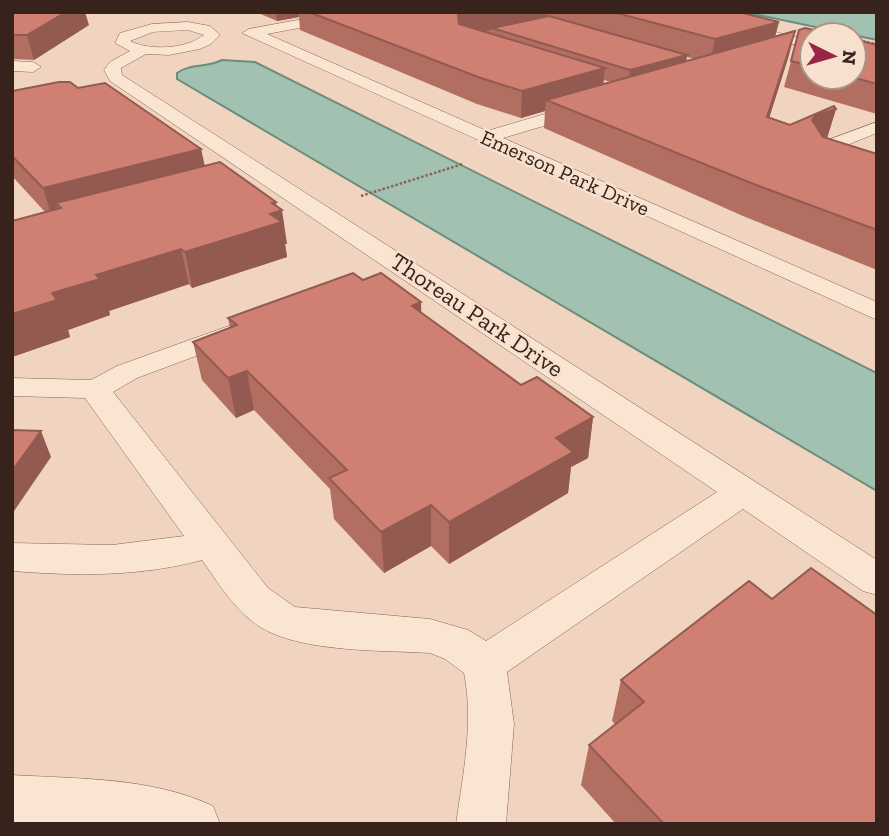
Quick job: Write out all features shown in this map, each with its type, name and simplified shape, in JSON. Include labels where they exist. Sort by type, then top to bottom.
[{"type":"lane","points":[[144,50],[185,48],[233,34],[361,12]]},
{"type":"lane","points":[[676,12],[798,42]]},
{"type":"lane","name":"Emerson Park Drive","points":[[144,50],[126,46],[121,40],[163,19],[233,34],[486,137],[877,312]]},
{"type":"lane","points":[[777,51],[798,46]]},
{"type":"lane","name":"Thoreau Park Drive","points":[[144,50],[115,65],[112,70],[118,90],[264,175],[877,580]]},
{"type":"lane","points":[[12,66],[33,66]]},
{"type":"lane","points":[[486,137],[602,103]]},
{"type":"lane","points":[[877,127],[816,151],[822,161],[877,179]]},
{"type":"lane","points":[[237,182],[264,175]]},
{"type":"lane","points":[[370,282],[406,268]]},
{"type":"lane","points":[[12,387],[96,389],[127,372],[255,324]]},
{"type":"lane","points":[[96,389],[100,398],[254,600],[285,622],[308,627],[447,639],[469,650],[484,666],[490,686],[491,710],[481,824]]},
{"type":"lane","points":[[484,666],[743,492]]},
{"type":"lane","points":[[12,557],[118,561],[171,554],[210,544]]},
{"type":"lane","points":[[12,799],[163,812],[195,824]]},
{"type":"path","points":[[350,199],[475,160]]},
{"type":"shaded area","points":[[744,12],[877,12],[877,40],[868,38],[868,21],[798,21],[798,23]]},
{"type":"shaded area","points":[[222,60],[255,62],[877,373],[877,491],[177,79],[177,73],[182,70]]},
{"type":"building","points":[[12,12],[66,12],[27,35],[12,35]]},
{"type":"building","points":[[309,12],[468,12],[458,14],[459,24],[605,68],[522,91],[478,77]]},
{"type":"building","points":[[613,12],[739,12],[779,22],[715,39]]},
{"type":"building","points":[[549,16],[687,55],[630,70],[492,28]]},
{"type":"building","points":[[795,31],[767,117],[790,125],[834,106],[836,109],[816,115],[812,120],[823,137],[877,154],[877,230],[751,183],[546,100]]},
{"type":"building","points":[[798,34],[798,63],[791,61]]},
{"type":"building","points":[[868,43],[877,45],[877,84],[868,81]]},
{"type":"building","points":[[70,82],[78,88],[105,83],[201,149],[43,188],[12,156],[12,91]]},
{"type":"building","points":[[220,162],[276,202],[272,203],[282,210],[270,214],[282,222],[185,252],[181,249],[96,275],[100,279],[52,293],[57,300],[12,314],[12,221],[61,208],[56,203]]},
{"type":"building","points":[[353,273],[363,280],[381,273],[421,302],[412,306],[521,385],[537,377],[593,417],[556,438],[573,452],[449,522],[431,505],[381,532],[329,478],[347,470],[247,371],[228,378],[193,342],[237,325],[228,318]]},
{"type":"building","points":[[12,430],[41,431],[12,471]]},
{"type":"building","points":[[811,568],[877,615],[877,824],[664,824],[589,745],[644,702],[621,680],[749,581],[772,599]]}]
